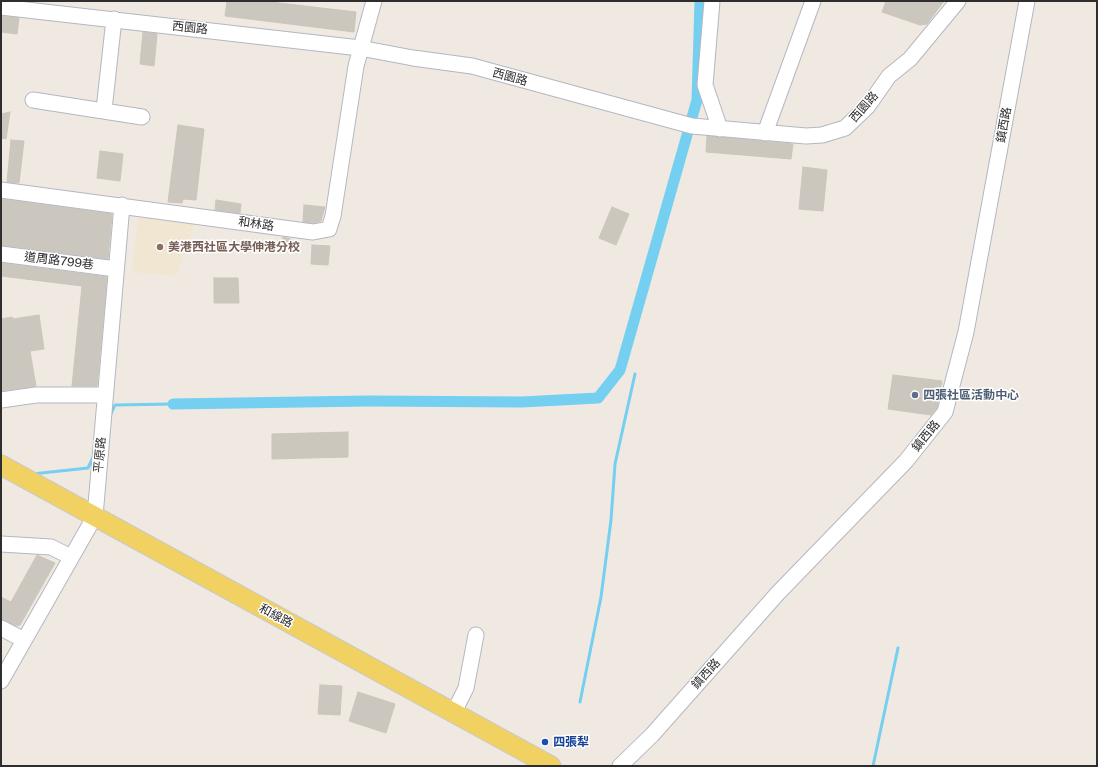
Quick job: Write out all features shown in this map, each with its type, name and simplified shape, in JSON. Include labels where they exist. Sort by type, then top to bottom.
[{"type":"main road","name":"和線路","points":[[1,465],[551,766]]},
{"type":"street","points":[[360,48],[374,1]]},
{"type":"street","points":[[712,1],[705,84],[720,129]]},
{"type":"street","points":[[765,133],[813,1]]},
{"type":"street","name":"西園路","points":[[1,7],[48,7],[114,19],[360,48],[413,58],[472,66],[686,125],[765,133],[822,135],[845,128],[868,106],[889,76],[910,59],[958,1]]},
{"type":"street","name":"鎮西路","points":[[620,766],[652,735],[778,593],[906,461],[945,412],[966,332],[1027,1]]},
{"type":"street","points":[[104,110],[114,19]]},
{"type":"street","name":"和林路","points":[[1,190],[122,205],[313,232],[329,228],[333,216],[360,48]]},
{"type":"street","points":[[33,100],[142,116]]},
{"type":"street","name":"平原路","points":[[1,681],[95,516],[122,205]]},
{"type":"street","name":"道周路799巷","points":[[1,254],[116,268]]},
{"type":"street","points":[[1,400],[36,395],[105,395]]},
{"type":"street","points":[[1,544],[52,547],[71,557]]},
{"type":"street","points":[[1,628],[24,640]]},
{"type":"street","points":[[454,712],[466,688],[476,635]]},
{"type":"shaded area","name":"美港西社區大學伸港分校","points":[[138,218],[195,223],[176,276],[132,272]]},
{"type":"building","points":[[227,1],[262,1],[356,12],[354,32],[225,16]]},
{"type":"building","points":[[886,1],[944,1],[927,24],[920,25],[882,12]]},
{"type":"building","points":[[1,16],[19,18],[17,34],[1,32]]},
{"type":"building","points":[[143,32],[157,34],[154,66],[140,64]]},
{"type":"building","points":[[10,112],[6,139],[1,138],[1,114]]},
{"type":"building","points":[[178,125],[204,129],[196,200],[183,199],[182,203],[168,202]]},
{"type":"building","points":[[707,136],[793,144],[791,159],[706,152]]},
{"type":"building","points":[[11,140],[24,141],[19,183],[7,182]]},
{"type":"building","points":[[100,151],[123,154],[120,181],[97,178]]},
{"type":"building","points":[[803,167],[827,170],[823,211],[799,209]]},
{"type":"building","points":[[1,199],[112,214],[108,259],[1,245]]},
{"type":"building","points":[[216,200],[241,204],[240,213],[215,210]]},
{"type":"building","points":[[304,205],[325,207],[321,221],[313,223],[303,222]]},
{"type":"building","points":[[612,207],[629,214],[616,245],[599,238]]},
{"type":"building","points":[[283,237],[291,239],[289,248],[281,246]]},
{"type":"building","points":[[312,245],[330,246],[328,265],[311,264]]},
{"type":"building","points":[[1,263],[107,277],[97,386],[72,386],[82,286],[1,276]]},
{"type":"building","points":[[214,278],[238,278],[239,303],[214,303]]},
{"type":"building","points":[[39,315],[44,349],[30,351],[36,386],[1,391],[1,319],[12,317],[13,319]]},
{"type":"building","name":"四張社區活動中心","points":[[893,375],[942,381],[937,408],[931,415],[888,409]]},
{"type":"building","points":[[348,432],[348,457],[272,459],[272,434]]},
{"type":"building","points":[[37,555],[55,563],[20,625],[16,626],[1,619],[1,597],[11,602]]},
{"type":"building","points":[[320,685],[342,686],[340,715],[318,714]]},
{"type":"building","points":[[358,692],[395,704],[386,733],[349,721]]},
{"type":"waterway","points":[[173,404],[368,401],[522,402],[598,398],[620,370],[697,100],[700,1]]},
{"type":"waterway","points":[[580,702],[601,597],[611,520],[615,464],[635,374]]},
{"type":"waterway","points":[[110,416],[115,405],[173,404]]},
{"type":"waterway","points":[[32,474],[88,468],[94,455]]},
{"type":"waterway","points":[[873,766],[898,648]]},
{"type":"place","name":"美港西社區大學伸港分校","points":[[160,247]]},
{"type":"place","name":"四張社區活動中心","points":[[915,395]]},
{"type":"place","name":"四張犁","points":[[545,742]]}]
